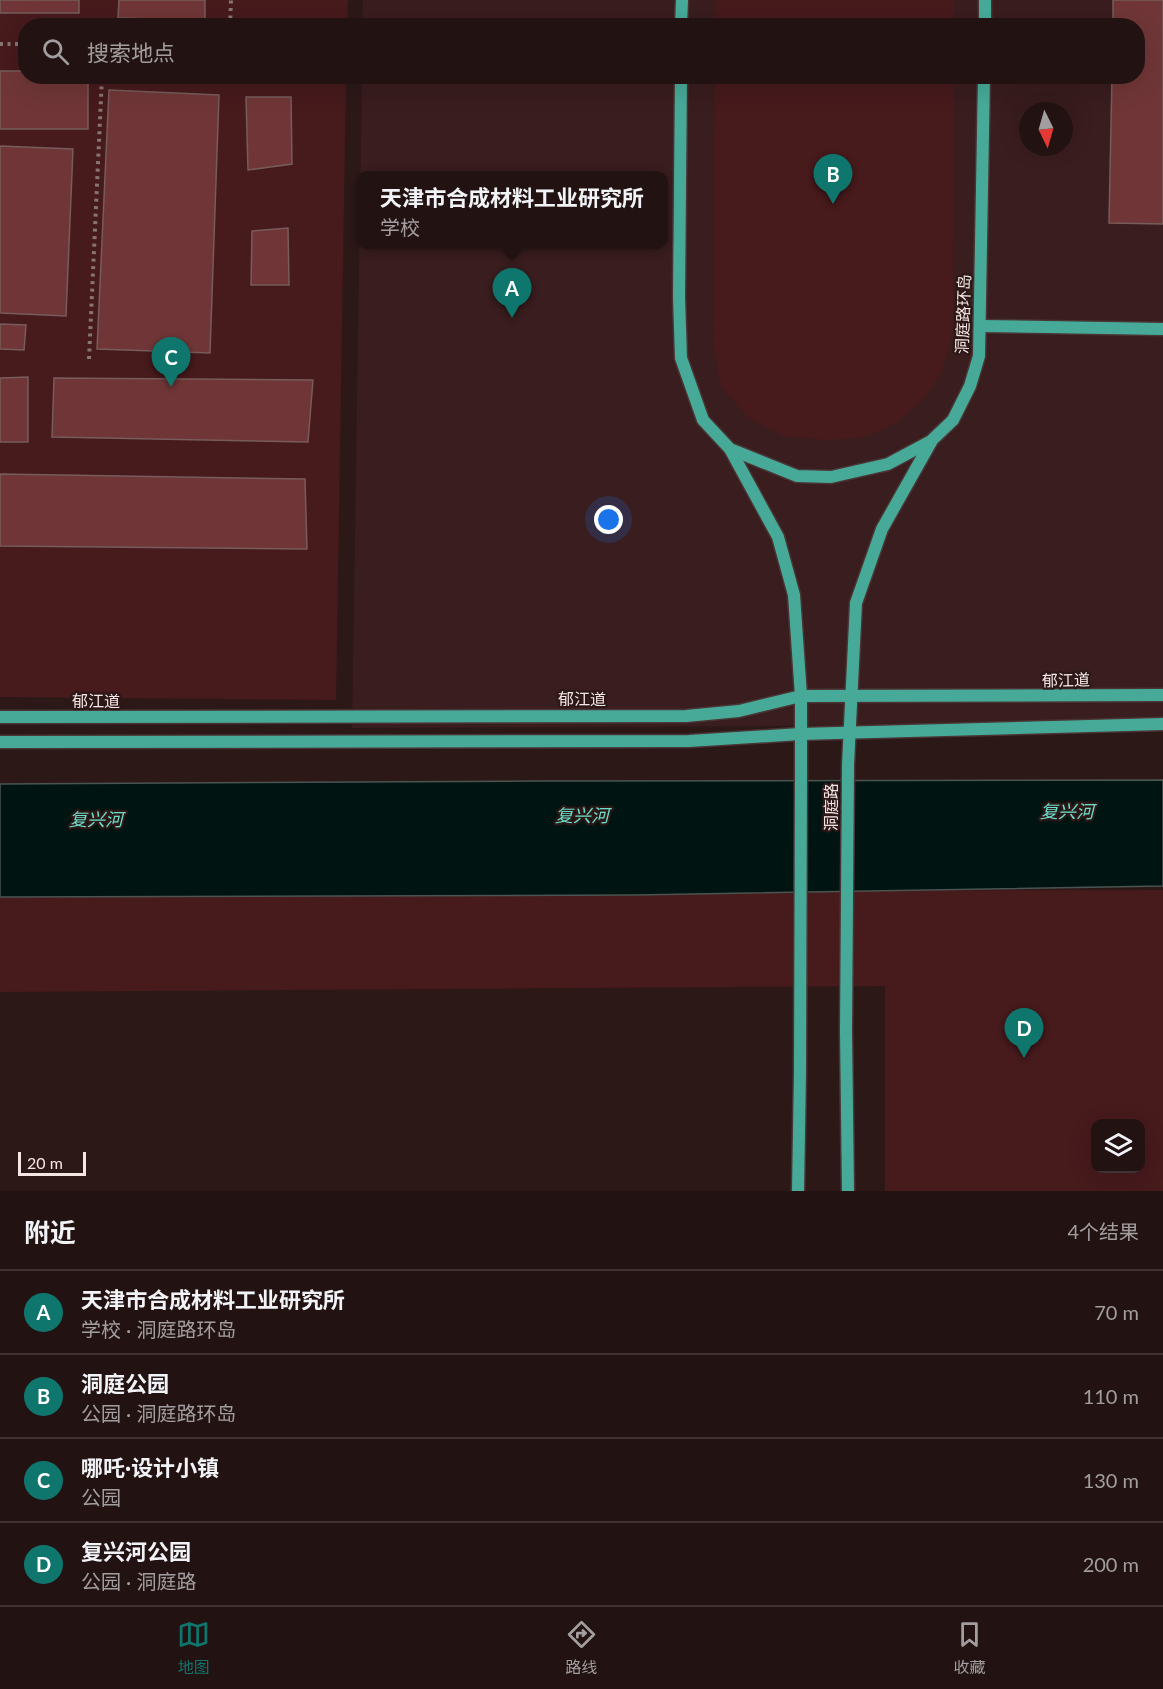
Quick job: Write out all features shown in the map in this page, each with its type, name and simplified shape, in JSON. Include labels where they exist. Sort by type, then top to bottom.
[{"type":"main road","points":[[681,18],[682,0]]},
{"type":"main road","points":[[985,18],[986,0]]},
{"type":"main road","name":"洞庭路环岛","points":[[681,84],[679,297],[681,358],[703,420],[730,449],[797,476],[831,477],[888,464],[931,441],[952,420],[970,386],[979,356],[984,84]]},
{"type":"main road","points":[[980,326],[1163,329]]},
{"type":"main road","name":"洞庭路","points":[[848,1191],[848,765],[856,603],[882,529],[931,441]]},
{"type":"main road","name":"洞庭路","points":[[730,449],[778,537],[794,595],[801,696],[798,1191]]},
{"type":"main road","name":"郁江道","points":[[0,717],[686,716],[739,711],[801,696],[1163,695]]},
{"type":"main road","points":[[0,742],[689,741],[800,734],[1163,724]]},
{"type":"path","points":[[230,18],[231,0]]},
{"type":"path","points":[[0,44],[18,44]]},
{"type":"path","points":[[88,360],[102,84]]},
{"type":"shaded area","points":[[0,0],[348,0],[347,18],[18,18],[18,84],[346,84],[336,700],[0,697]]},
{"type":"shaded area","points":[[363,0],[1163,0],[1163,724],[352,728],[359,249],[668,249],[668,171],[360,171],[362,84],[1145,84],[1145,18],[362,18]]},
{"type":"shaded area","points":[[716,0],[954,0],[954,18],[716,18]]},
{"type":"shaded area","points":[[715,84],[954,84],[953,332],[942,372],[923,400],[893,425],[861,438],[827,440],[783,436],[747,417],[721,387],[713,341]]},
{"type":"shaded area","points":[[1163,890],[1163,1191],[885,1191],[885,986],[0,992],[0,892]]},
{"type":"water","name":"复兴河","points":[[1163,780],[1163,886],[635,895],[0,897],[0,784]]},
{"type":"building","points":[[0,0],[79,0],[79,13],[0,13]]},
{"type":"building","points":[[119,0],[205,0],[205,18],[118,18]]},
{"type":"building","points":[[1113,0],[1163,0],[1163,224],[1109,223],[1112,84],[1145,84],[1145,18],[1113,18]]},
{"type":"building","points":[[0,71],[18,71],[18,84],[88,84],[88,129],[0,129]]},
{"type":"building","points":[[109,90],[219,95],[210,353],[97,349]]},
{"type":"building","points":[[246,97],[291,97],[292,164],[248,170]]},
{"type":"building","points":[[0,146],[73,149],[66,316],[0,313]]},
{"type":"building","points":[[288,228],[289,285],[251,285],[252,231]]},
{"type":"building","points":[[0,324],[26,325],[24,350],[0,349]]},
{"type":"building","points":[[28,377],[28,442],[0,442],[0,378]]},
{"type":"building","points":[[54,378],[313,380],[308,442],[52,437]]},
{"type":"building","points":[[0,474],[305,479],[307,549],[0,546]]},
{"type":"place","name":"洞庭公园","points":[[833,204]]},
{"type":"place","name":"天津市合成材料工业研究所","points":[[512,318]]},
{"type":"place","name":"哪吒·设计小镇","points":[[171,387]]},
{"type":"place","name":"复兴河公园","points":[[1024,1058]]}]
